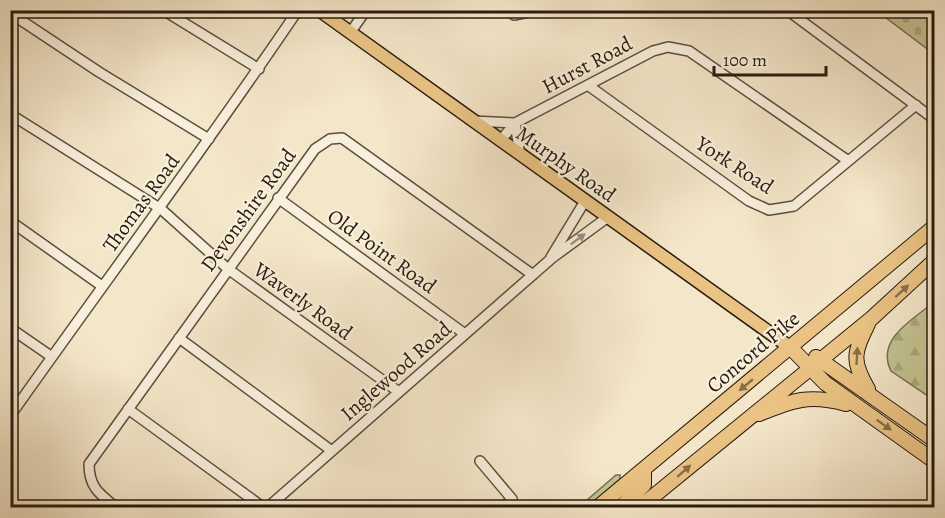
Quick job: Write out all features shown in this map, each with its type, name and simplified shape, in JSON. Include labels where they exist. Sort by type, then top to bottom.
[{"type":"highway","name":"Concord Pike","points":[[597,507],[934,227]]},
{"type":"highway","points":[[639,507],[872,318],[934,261]]},
{"type":"highway","points":[[870,394],[855,360],[857,347],[872,318]]},
{"type":"highway","points":[[791,348],[821,359],[934,440]]},
{"type":"highway","points":[[791,348],[809,369],[858,408],[934,461]]},
{"type":"highway","points":[[746,420],[798,399],[812,397],[830,399],[858,408]]},
{"type":"highway","points":[[620,507],[644,485],[644,470]]},
{"type":"main road","name":"Murphy Road","points":[[319,10],[791,348]]},
{"type":"street","points":[[163,10],[258,69]]},
{"type":"street","name":"Thomas Road","points":[[10,416],[160,209],[298,10]]},
{"type":"street","points":[[350,33],[366,10]]},
{"type":"street","points":[[506,10],[514,15],[529,15],[539,10]]},
{"type":"street","points":[[787,10],[934,119]]},
{"type":"street","points":[[10,13],[99,72],[209,139]]},
{"type":"street","name":"Hurst Road","points":[[500,141],[515,123],[589,86],[612,70],[653,51],[668,47],[689,51],[847,160]]},
{"type":"street","name":"York Road","points":[[589,86],[760,207],[782,210],[794,206],[916,105]]},
{"type":"street","name":"Waverly Road","points":[[10,114],[160,209],[228,269],[399,392]]},
{"type":"street","points":[[472,121],[515,123],[520,155]]},
{"type":"street","name":"Devonshire Road","points":[[117,507],[95,491],[89,478],[89,464],[278,198],[315,149],[330,139],[342,138],[533,275]]},
{"type":"street","name":"Old Point Road","points":[[278,198],[465,334]]},
{"type":"street","name":"Inglewood Road","points":[[548,262],[585,201]]},
{"type":"street","name":"Inglewood Road","points":[[266,507],[548,262],[608,217]]},
{"type":"street","points":[[10,221],[102,286]]},
{"type":"street","points":[[10,328],[52,357]]},
{"type":"street","points":[[179,338],[332,451]]},
{"type":"street","points":[[128,409],[266,507]]},
{"type":"street","points":[[480,461],[512,498],[502,507]]},
{"type":"green space","points":[[877,11],[934,11],[934,54]]},
{"type":"green space","points":[[934,302],[934,400],[891,371],[887,360],[888,349],[899,331]]},
{"type":"green space","points":[[616,475],[620,475],[620,479],[587,507],[579,507]]}]
